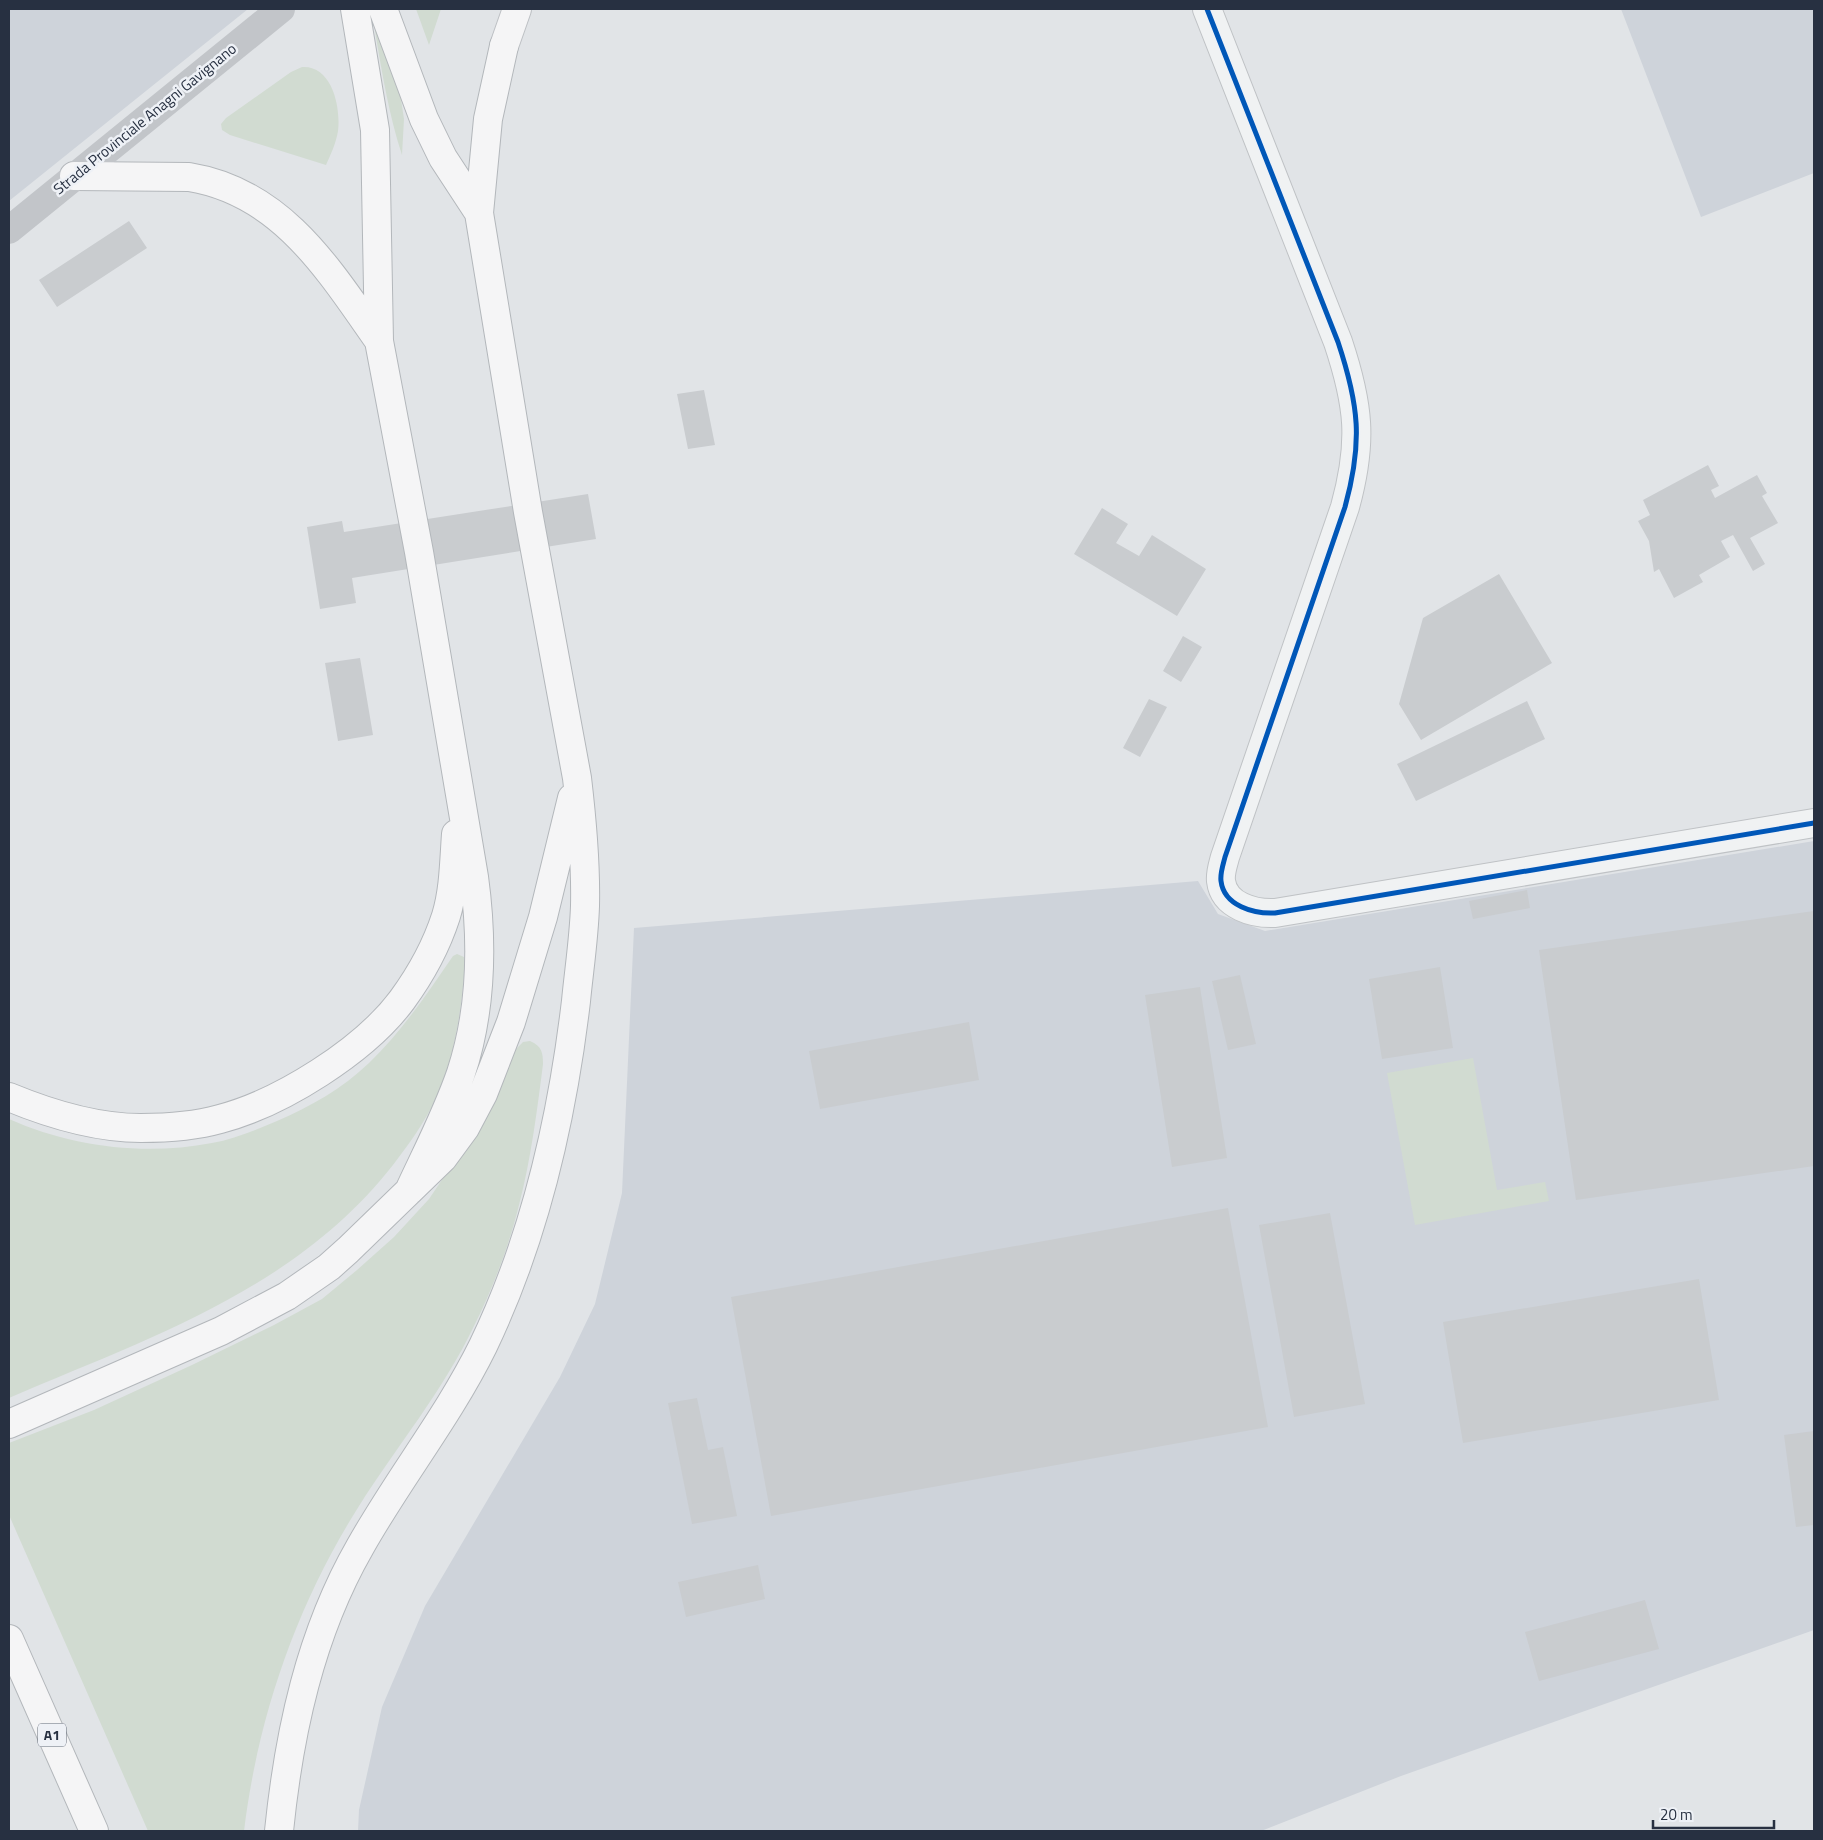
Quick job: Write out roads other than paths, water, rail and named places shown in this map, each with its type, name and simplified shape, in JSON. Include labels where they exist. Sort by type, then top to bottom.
[{"type":"main road","name":"Strada Provinciale Anagni Gavignano","points":[[9,230],[281,9]]},
{"type":"main road","points":[[355,9],[374,130],[378,227],[379,341],[419,552],[480,922],[478,992],[460,1074],[440,1124],[409,1191]]},
{"type":"main road","points":[[382,9],[424,119],[443,158],[478,213]]},
{"type":"main road","points":[[279,1831],[288,1759],[303,1689],[325,1620],[359,1549],[470,1371],[509,1288],[533,1217],[554,1138],[565,1081],[580,962],[585,904],[582,819],[577,778],[528,512],[478,213],[488,119],[504,46],[517,9]]},
{"type":"main road","points":[[74,176],[189,177],[207,180],[242,193],[275,215],[311,250],[328,270],[379,341]]},
{"type":"main road","points":[[9,1424],[213,1335],[274,1304],[329,1267],[368,1232],[443,1158],[474,1112],[492,1073],[528,970],[577,778]]},
{"type":"main road","points":[[9,1097],[48,1112],[97,1123],[140,1128],[180,1126],[221,1119],[241,1112],[280,1096],[317,1074],[353,1048],[385,1018],[401,1001],[430,956],[446,915],[450,898],[454,872],[458,787]]},
{"type":"main road","name":"A1","points":[[9,1639],[94,1831]]},
{"type":"street","points":[[1207,9],[1336,334],[1351,381],[1357,430],[1355,461],[1345,507],[1224,857],[1221,881],[1224,891],[1230,899],[1250,911],[1262,914],[1275,913],[1814,823]]}]
